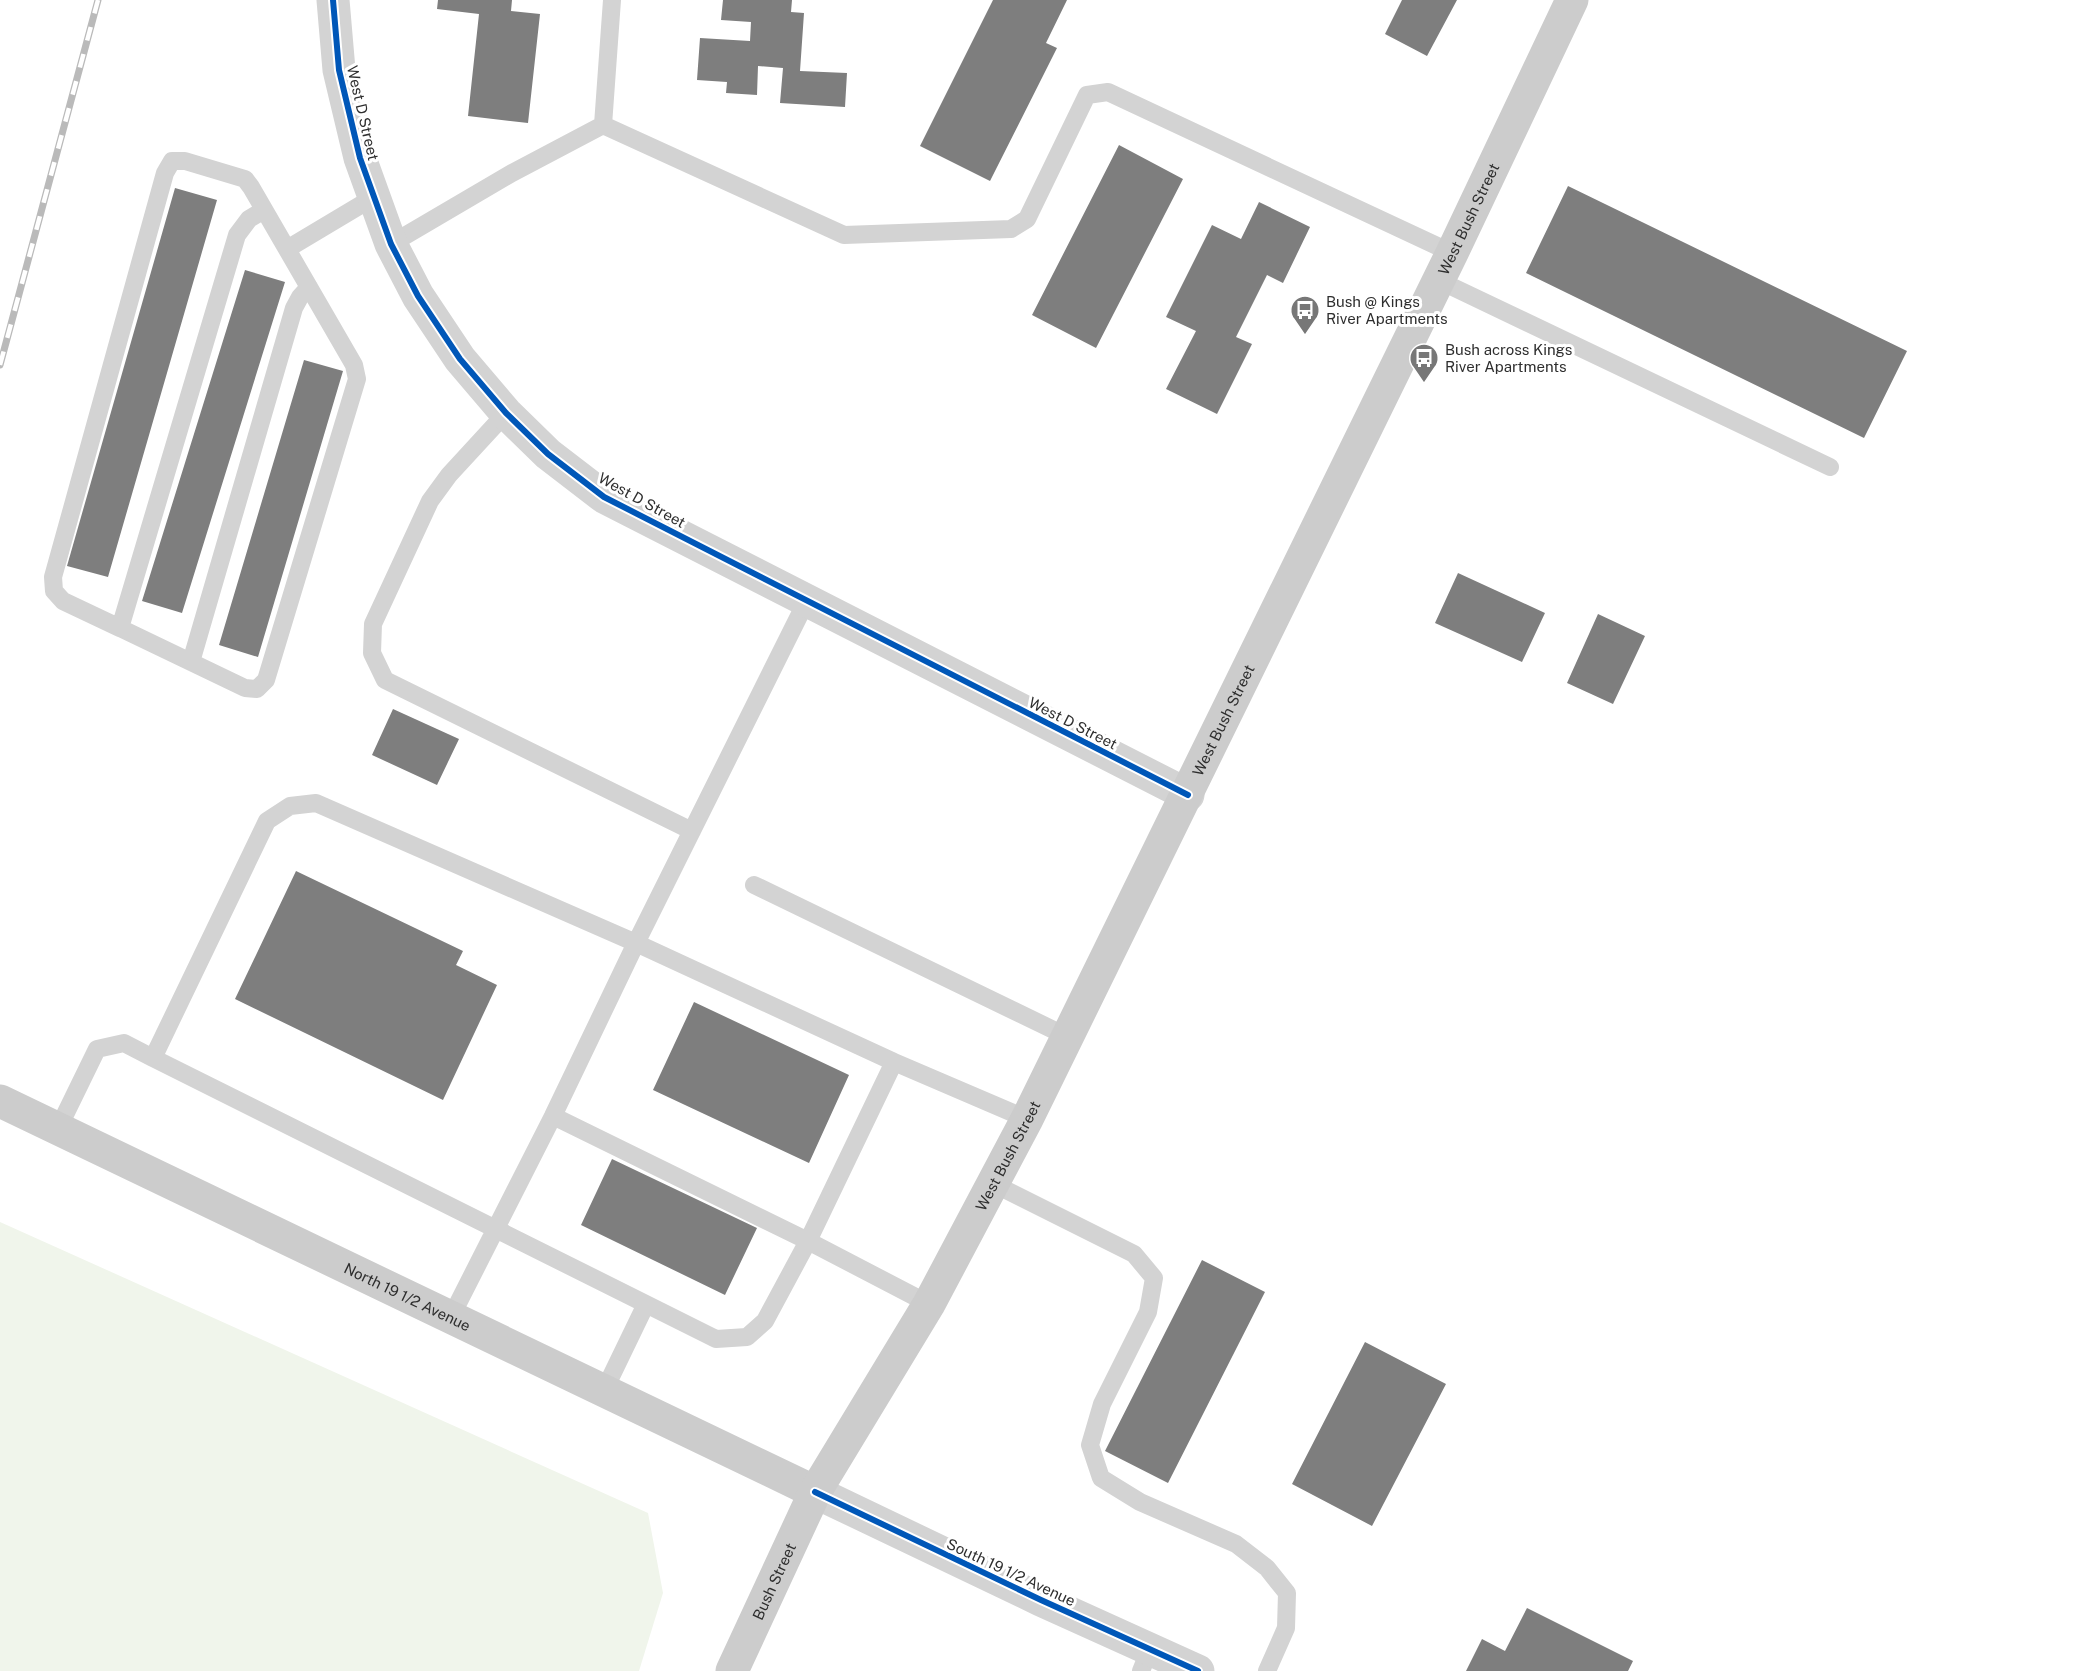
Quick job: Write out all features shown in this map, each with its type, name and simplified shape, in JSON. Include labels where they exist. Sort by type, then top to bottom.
[{"type":"main road","name":"West Bush Street","points":[[815,1492],[929,1304],[1028,1119],[1445,267],[1572,0]]},
{"type":"main road","name":"North 19 1/2 Avenue","points":[[0,1101],[815,1492]]},
{"type":"main road","name":"Bush Street","points":[[732,1671],[815,1492]]},
{"type":"street","name":"West D Street","points":[[333,0],[339,70],[360,159],[391,244],[418,296],[460,359],[506,413],[548,454],[604,497],[1188,795]]},
{"type":"street","name":"South 19 1/2 Avenue","points":[[815,1492],[1041,1600],[1145,1660],[1198,1671]]},
{"type":"lane","points":[[603,125],[612,0]]},
{"type":"lane","points":[[603,125],[844,235],[1011,230],[1027,219],[1087,95],[1108,92],[1830,467]]},
{"type":"lane","points":[[391,244],[512,173],[603,125]]},
{"type":"lane","points":[[172,161],[184,161],[245,179],[287,249],[354,365],[357,379],[266,680],[257,689],[245,688],[63,601],[54,591],[52,577],[165,173],[172,161]]},
{"type":"lane","points":[[287,249],[374,197]]},
{"type":"lane","points":[[120,628],[237,235],[249,219],[264,210]]},
{"type":"lane","points":[[191,662],[294,308],[309,287]]},
{"type":"lane","points":[[506,413],[449,475],[430,501],[373,624],[372,653],[385,680],[692,831]]},
{"type":"lane","points":[[451,1317],[553,1116],[636,943],[807,600]]},
{"type":"lane","points":[[153,1058],[267,821],[290,806],[316,803],[636,943],[894,1062],[1028,1119]]},
{"type":"lane","points":[[754,885],[1068,1037]]},
{"type":"lane","points":[[58,1129],[97,1049],[124,1043],[716,1339],[747,1337],[765,1321],[808,1241],[894,1062]]},
{"type":"lane","points":[[553,1116],[808,1241],[929,1304]]},
{"type":"lane","points":[[992,1183],[1134,1254],[1154,1278],[1148,1312],[1102,1404],[1090,1445],[1101,1478],[1140,1502],[1236,1544],[1267,1568],[1287,1593],[1286,1628],[1267,1671]]},
{"type":"lane","points":[[604,1391],[646,1304]]},
{"type":"shaded area","points":[[0,1222],[648,1513],[663,1593],[639,1671],[0,1671]]},
{"type":"building","points":[[438,0],[512,0],[511,11],[540,14],[528,123],[468,116],[479,14],[437,9]]},
{"type":"building","points":[[723,0],[792,0],[791,12],[804,13],[800,71],[847,73],[845,107],[780,103],[783,68],[758,66],[757,95],[726,93],[727,82],[697,80],[700,38],[750,41],[751,22],[721,20]]},
{"type":"building","points":[[993,0],[1067,0],[1046,43],[1057,48],[990,181],[920,146]]},
{"type":"building","points":[[1402,0],[1457,0],[1427,56],[1385,34]]},
{"type":"building","points":[[1119,145],[1183,179],[1096,348],[1032,315]]},
{"type":"building","points":[[1568,186],[1907,351],[1864,438],[1526,273]]},
{"type":"building","points":[[175,188],[217,200],[108,577],[67,566]]},
{"type":"building","points":[[1259,202],[1310,227],[1283,283],[1267,275],[1236,337],[1252,344],[1217,414],[1166,389],[1196,331],[1166,317],[1212,225],[1241,239]]},
{"type":"building","points":[[245,270],[285,282],[182,613],[142,601]]},
{"type":"building","points":[[304,360],[343,371],[258,657],[219,645]]},
{"type":"building","points":[[1458,573],[1545,613],[1522,662],[1435,623]]},
{"type":"building","points":[[1598,614],[1645,636],[1613,704],[1567,683]]},
{"type":"building","points":[[393,709],[459,739],[437,785],[372,755]]},
{"type":"building","points":[[296,871],[463,951],[456,965],[497,985],[443,1100],[235,999]]},
{"type":"building","points":[[694,1002],[849,1075],[809,1163],[653,1090]]},
{"type":"building","points":[[612,1159],[757,1228],[725,1295],[581,1225]]},
{"type":"building","points":[[1202,1260],[1265,1292],[1168,1483],[1105,1451]]},
{"type":"building","points":[[1365,1342],[1446,1384],[1372,1526],[1292,1484]]},
{"type":"building","points":[[1527,1608],[1633,1661],[1628,1671],[1466,1671],[1482,1639],[1505,1651]]},
{"type":"railway","points":[[0,365],[98,0]]},
{"type":"cycle path","points":[[333,0],[339,70],[360,158],[391,244],[418,296],[460,359],[506,413],[548,454],[604,497],[1188,795]]},
{"type":"cycle path","points":[[815,1492],[1041,1600],[1198,1671]]},
{"type":"place","name":"Bush @ Kings River Apartments","points":[[1305,336]]},
{"type":"place","name":"Bush across Kings River Apartments","points":[[1424,384]]}]
